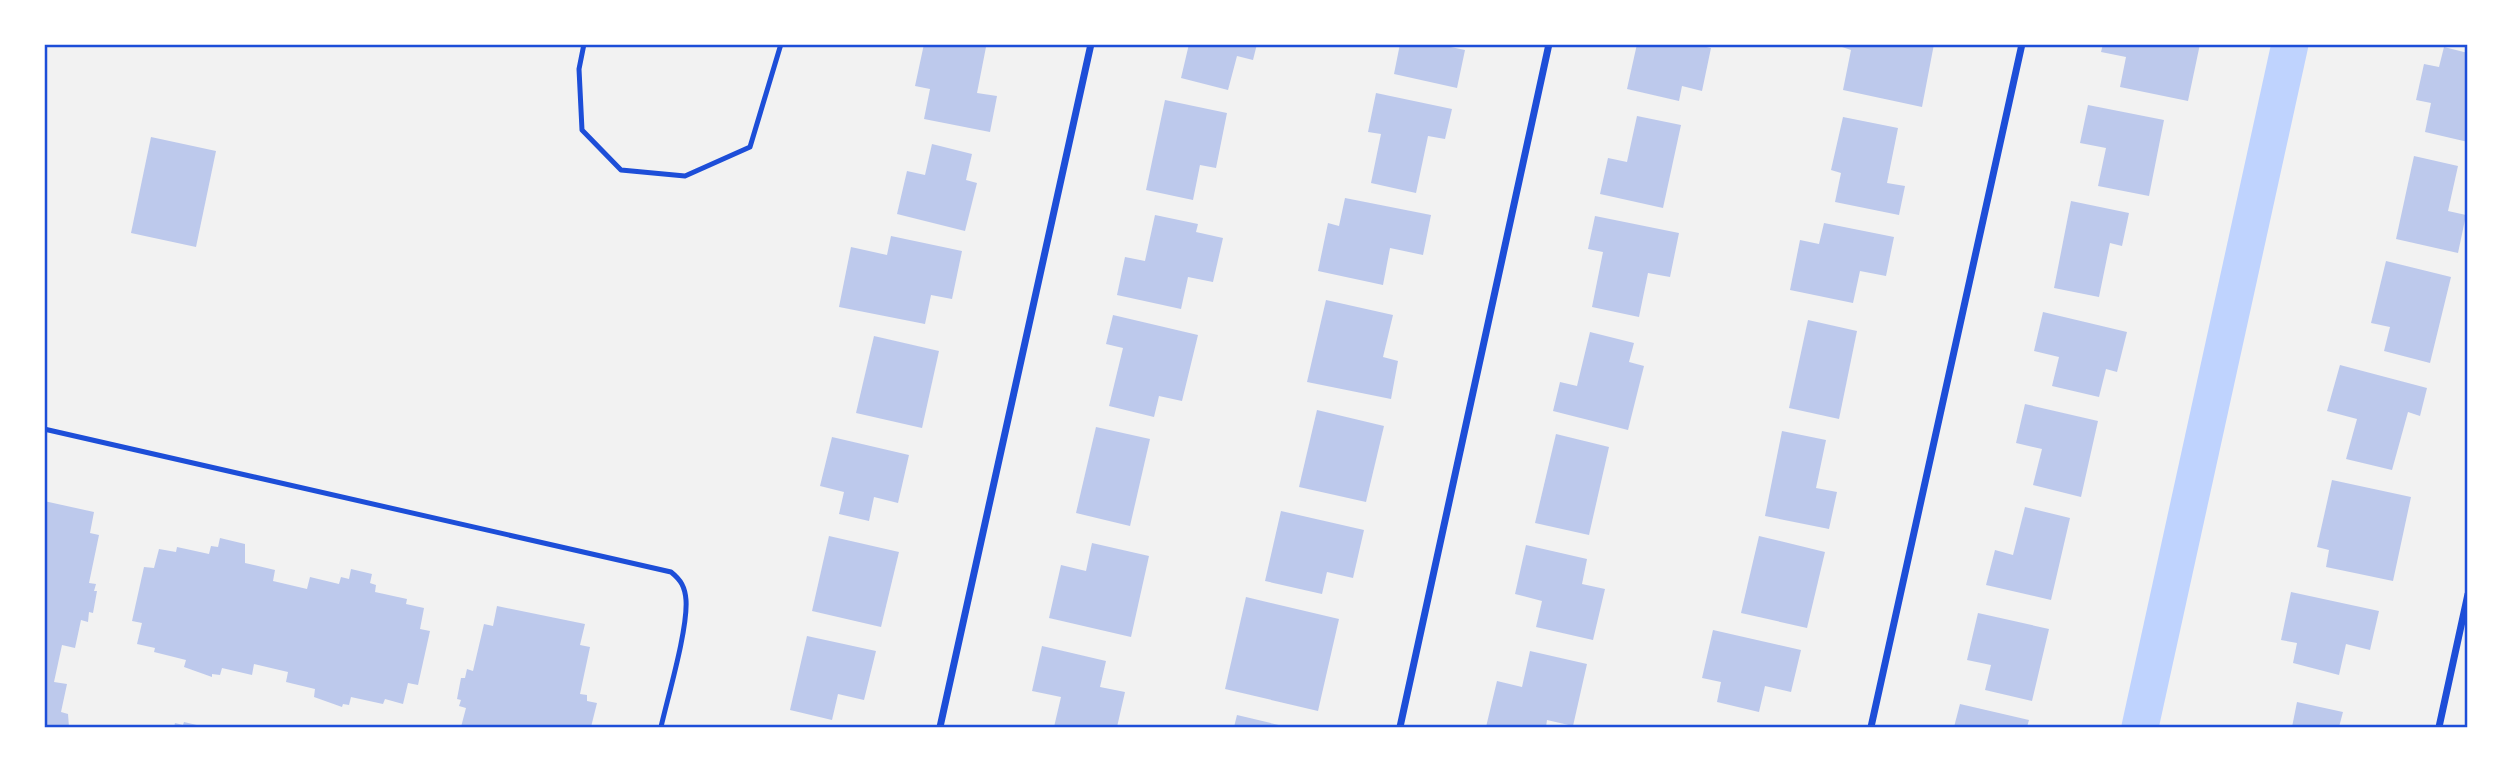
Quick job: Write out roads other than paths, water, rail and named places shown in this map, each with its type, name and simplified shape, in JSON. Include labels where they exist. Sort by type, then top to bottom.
[{"type":"street","points":[[940,727],[1091,44]]},
{"type":"street","points":[[1400,727],[1549,44]]},
{"type":"street","points":[[1871,727],[2022,44]]},
{"type":"street","points":[[2439,727],[2468,594]]},
{"type":"lane","points":[[584,44],[579,69],[582,130],[621,170],[685,176],[750,147],[781,44]]},
{"type":"lane","points":[[44,429],[671,572],[680,579],[684,590],[685,611],[661,727]]},
{"type":"waterway","points":[[2140,727],[2290,44]]}]
